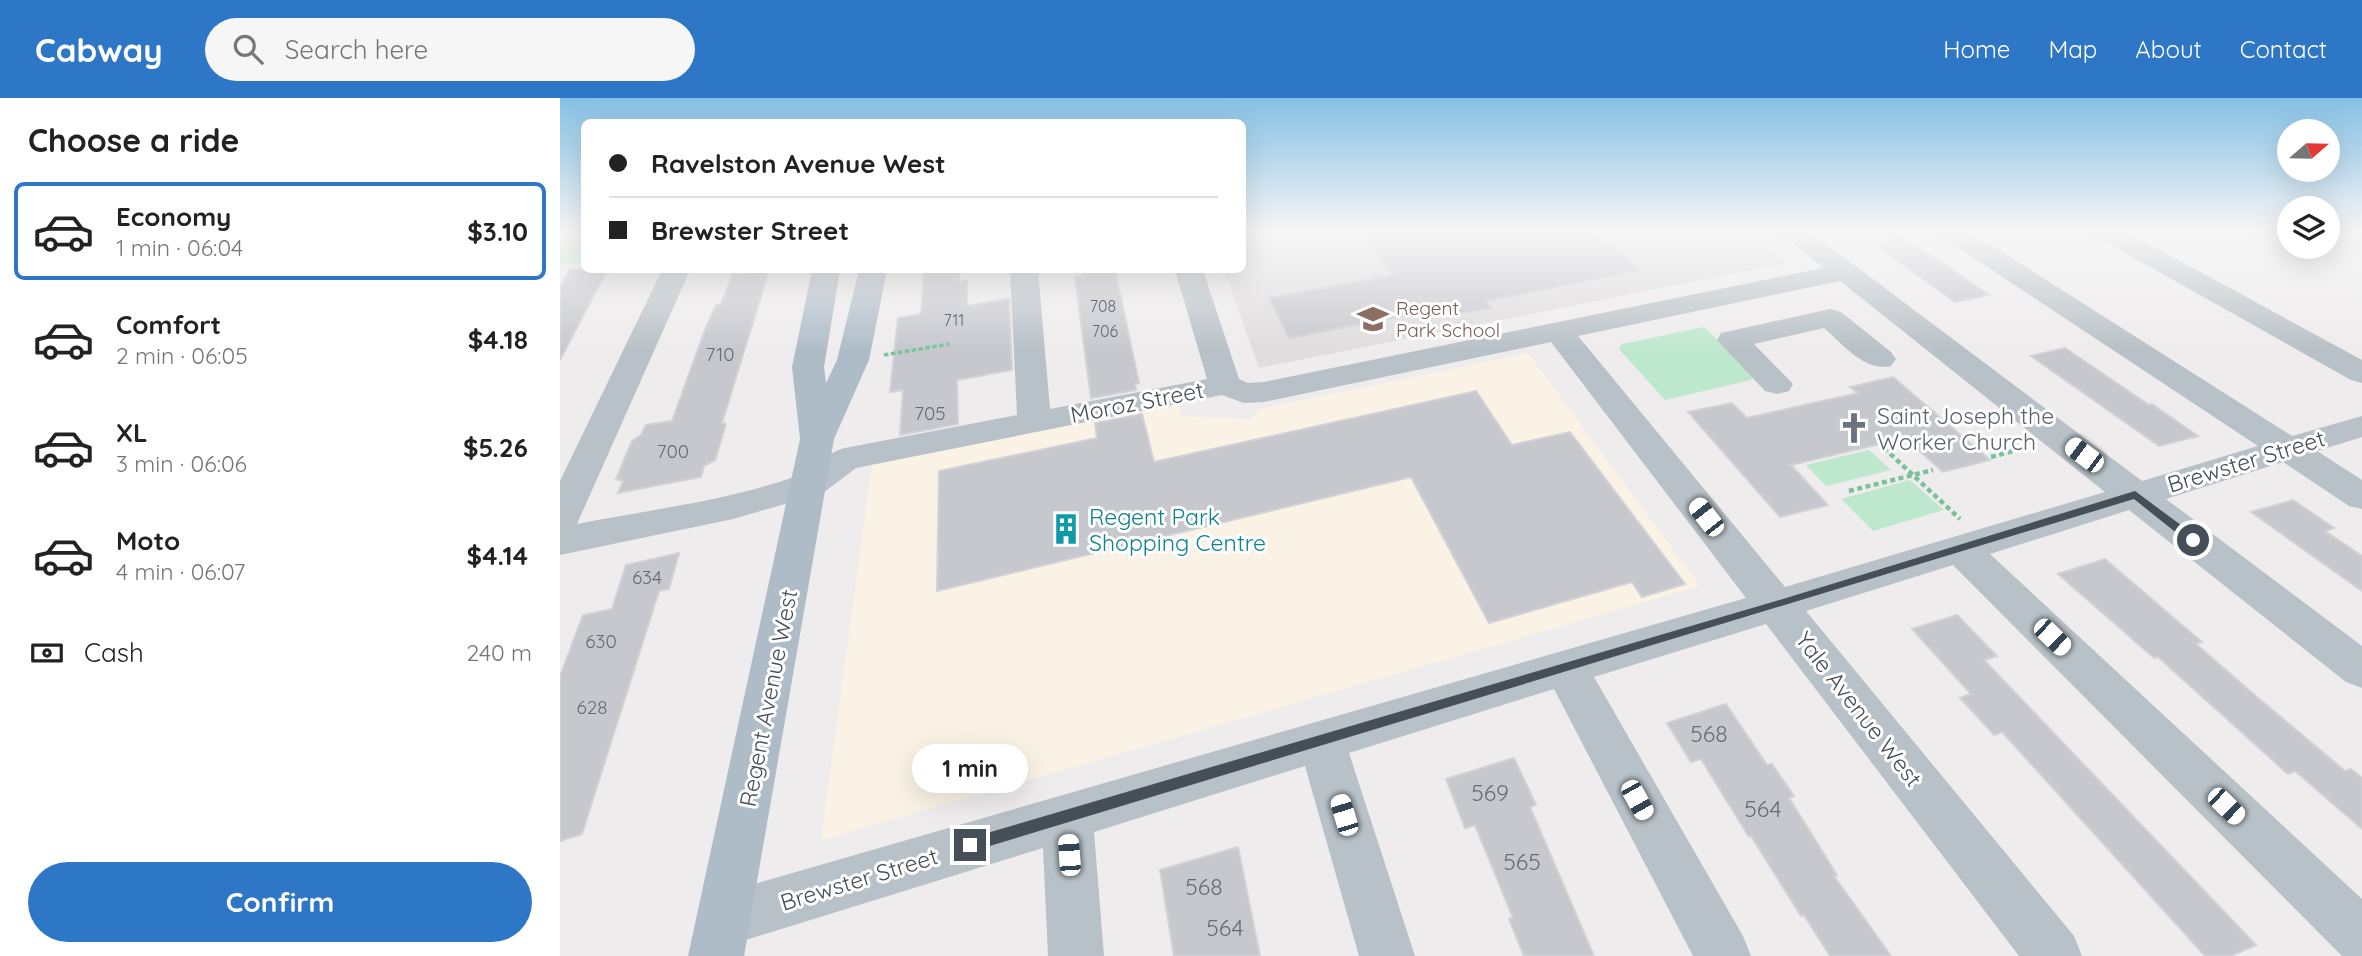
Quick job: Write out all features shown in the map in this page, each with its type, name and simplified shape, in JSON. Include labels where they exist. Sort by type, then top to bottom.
[{"type":"main road","name":"Regent Avenue West","points":[[817,439],[808,367],[825,273]]},
{"type":"main road","name":"Regent Avenue West","points":[[720,938],[817,439],[853,359],[872,273]]},
{"type":"street","points":[[2013,271],[2362,497]]},
{"type":"street","points":[[2178,271],[2362,373]]},
{"type":"street","name":"Moroz Street","points":[[560,541],[733,506],[810,485],[845,459],[1225,385],[1244,393],[1264,393],[1845,272]]},
{"type":"street","points":[[1845,272],[2362,670]]},
{"type":"street","points":[[560,520],[675,273]]},
{"type":"street","points":[[1024,273],[1034,422]]},
{"type":"street","points":[[1190,273],[1225,385]]},
{"type":"street","points":[[1777,384],[1732,340],[1830,318],[1880,359]]},
{"type":"street","name":"Yale Avenue West","points":[[1558,331],[2054,956]]},
{"type":"street","name":"Brewster Street","points":[[720,938],[1067,816],[1322,742],[2362,426]]},
{"type":"street","points":[[1971,544],[2362,937]]},
{"type":"street","points":[[1565,667],[1723,956]]},
{"type":"street","points":[[1322,742],[1387,956]]},
{"type":"street","points":[[1067,816],[1076,956]]},
{"type":"path","points":[[881,356],[949,344]]},
{"type":"path","points":[[1884,448],[1913,475],[1971,544]]},
{"type":"path","points":[[1849,491],[1933,470]]},
{"type":"shaded area","points":[[1747,271],[1259,368],[1225,273]]},
{"type":"shaded area","points":[[1528,353],[1700,586],[821,840],[872,464],[1178,402],[1182,416],[1251,419],[1260,409]]},
{"type":"green space","points":[[1704,327],[1754,375],[1751,380],[1665,400],[1619,349],[1622,344]]},
{"type":"green space","points":[[1869,450],[1891,470],[1826,486],[1806,465]]},
{"type":"green space","points":[[1910,480],[1944,510],[1873,531],[1841,499]]},
{"type":"building","points":[[569,271],[605,273],[560,360],[560,287]]},
{"type":"building","points":[[1390,271],[1636,271],[1486,301],[1491,308],[1439,317],[1434,310],[1289,338],[1269,298],[1393,275]]},
{"type":"building","points":[[1912,271],[1954,271],[1989,295],[1955,302]]},
{"type":"building","points":[[768,273],[722,423],[726,424],[715,460],[704,466],[701,477],[618,493],[623,481],[616,479],[632,441],[641,435],[646,425],[672,421],[705,330],[716,305],[721,304],[733,274]]},
{"type":"building","points":[[924,273],[959,273],[959,282],[967,281],[967,306],[1009,299],[1012,370],[957,380],[958,424],[900,435],[903,390],[890,392],[898,318],[921,314]]},
{"type":"building","points":[[1082,273],[1116,273],[1139,383],[1135,384],[1136,390],[1091,398],[1075,277],[1083,276]]},
{"type":"building","points":[[2065,348],[2198,436],[2159,446],[2031,356]]},
{"type":"building","name":"Saint Joseph the Worker Church","points":[[1893,377],[1990,460],[1943,472],[1905,438],[1791,465],[1828,505],[1780,517],[1688,412],[1732,403],[1747,418],[1858,393],[1850,387]]},
{"type":"building","name":"Regent Park Shopping Centre","points":[[1476,391],[1512,445],[1570,432],[1685,584],[1642,597],[1632,582],[1489,623],[1411,477],[937,591],[939,471],[1097,438],[1095,423],[1142,414],[1154,462]]},
{"type":"building","points":[[2293,500],[2334,528],[2325,531],[2362,556],[2362,591],[2251,512]]},
{"type":"building","points":[[679,553],[669,589],[659,591],[582,834],[560,841],[560,676],[583,615],[612,609],[626,565]]},
{"type":"building","points":[[2105,559],[2202,642],[2196,644],[2257,697],[2345,771],[2351,769],[2362,778],[2362,829],[2295,771],[2288,774],[2158,657],[2154,658],[2058,574]]},
{"type":"building","points":[[1957,615],[1997,656],[1984,660],[2256,945],[2231,956],[2205,956],[2002,732],[1994,735],[1960,698],[1971,694],[1912,629]]},
{"type":"building","points":[[1726,704],[1767,765],[1772,764],[1794,796],[1789,798],[1837,875],[1834,876],[1891,956],[1830,956],[1804,915],[1801,916],[1751,836],[1749,837],[1701,759],[1691,762],[1667,723]]},
{"type":"building","points":[[1514,758],[1536,805],[1530,807],[1594,956],[1524,956],[1509,919],[1513,918],[1475,825],[1465,828],[1446,779]]},
{"type":"building","points":[[1238,847],[1260,956],[1174,956],[1160,870]]},
{"type":"place","name":"Regent Park School","points":[[1373,319]]},
{"type":"place","name":"Saint Joseph the Worker Church","points":[[1854,428]]},
{"type":"place","name":"Regent Park Shopping Centre","points":[[1066,529]]},
{"type":"route","points":[[970,845],[1322,742],[2135,495],[2193,540]]}]
